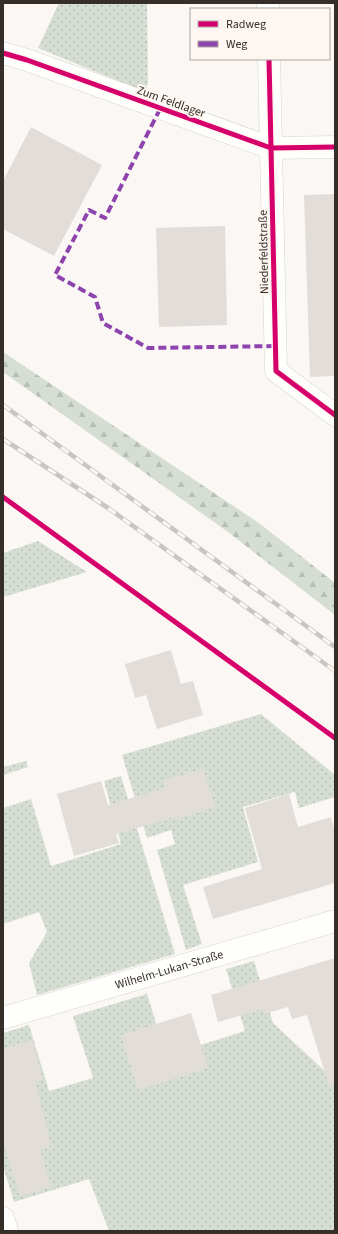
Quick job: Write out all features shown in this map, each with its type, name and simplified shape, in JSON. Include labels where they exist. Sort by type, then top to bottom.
[{"type":"street","name":"Zum Feldlager","points":[[3,53],[27,60],[271,148],[335,147]]},
{"type":"street","name":"Niederfeldstraße","points":[[270,60],[276,371],[335,415]]},
{"type":"street","name":"Wilhelm-Lukan-Straße","points":[[3,1018],[335,921]]},
{"type":"street","points":[[3,1218],[7,1231]]},
{"type":"green space","points":[[59,3],[147,4],[148,83],[145,92],[38,48]]},
{"type":"green space","points":[[3,352],[259,523],[335,583],[335,615],[228,532],[3,372]]},
{"type":"green space","points":[[38,541],[87,572],[3,597],[3,553]]},
{"type":"green space","points":[[261,714],[335,775],[335,797],[299,808],[295,792],[243,807],[258,862],[183,885],[202,944],[186,950],[157,850],[175,844],[171,830],[147,838],[122,755]]},
{"type":"green space","points":[[26,761],[28,767],[3,775],[3,767]]},
{"type":"green space","points":[[121,776],[175,954],[37,995],[29,963],[47,932],[39,912],[3,924],[3,808],[31,799],[51,866],[121,844],[104,781]]},
{"type":"green space","points":[[254,961],[273,1023],[328,1074],[335,1072],[335,1231],[109,1231],[89,1179],[14,1202],[3,1166],[3,1033],[29,1025],[49,1091],[93,1078],[73,1016],[147,994],[166,1056],[245,1031],[226,969]]},
{"type":"building","points":[[31,127],[102,165],[54,256],[3,229],[3,181]]},
{"type":"building","points":[[335,194],[335,376],[310,377],[304,195]]},
{"type":"building","points":[[225,226],[227,325],[159,327],[156,228]]},
{"type":"building","points":[[171,650],[181,684],[193,681],[203,715],[157,729],[146,695],[135,698],[125,664]]},
{"type":"building","points":[[203,769],[215,807],[175,820],[174,817],[116,834],[119,843],[74,856],[57,794],[101,781],[108,805],[165,788],[164,780]]},
{"type":"building","points":[[289,794],[298,827],[331,817],[335,832],[335,883],[213,919],[203,887],[262,869],[245,808]]},
{"type":"building","points":[[335,958],[335,1085],[329,1086],[307,1015],[292,1019],[288,1007],[264,1014],[263,1009],[218,1022],[211,995]]},
{"type":"building","points":[[191,1013],[208,1068],[138,1090],[121,1035]]},
{"type":"building","points":[[32,1040],[43,1080],[35,1082],[51,1146],[40,1149],[51,1187],[20,1196],[3,1141],[3,1049]]},
{"type":"railway","points":[[3,405],[335,647]]},
{"type":"railway","points":[[3,439],[108,508],[335,671]]},
{"type":"marked path","points":[[160,109],[105,218],[89,210],[55,275],[95,297],[103,323],[148,348],[276,346]]},
{"type":"cycle path","points":[[3,53],[27,60],[271,148],[335,147]]},
{"type":"cycle path","points":[[269,60],[276,371],[335,415]]},
{"type":"cycle path","points":[[3,497],[335,738]]}]
